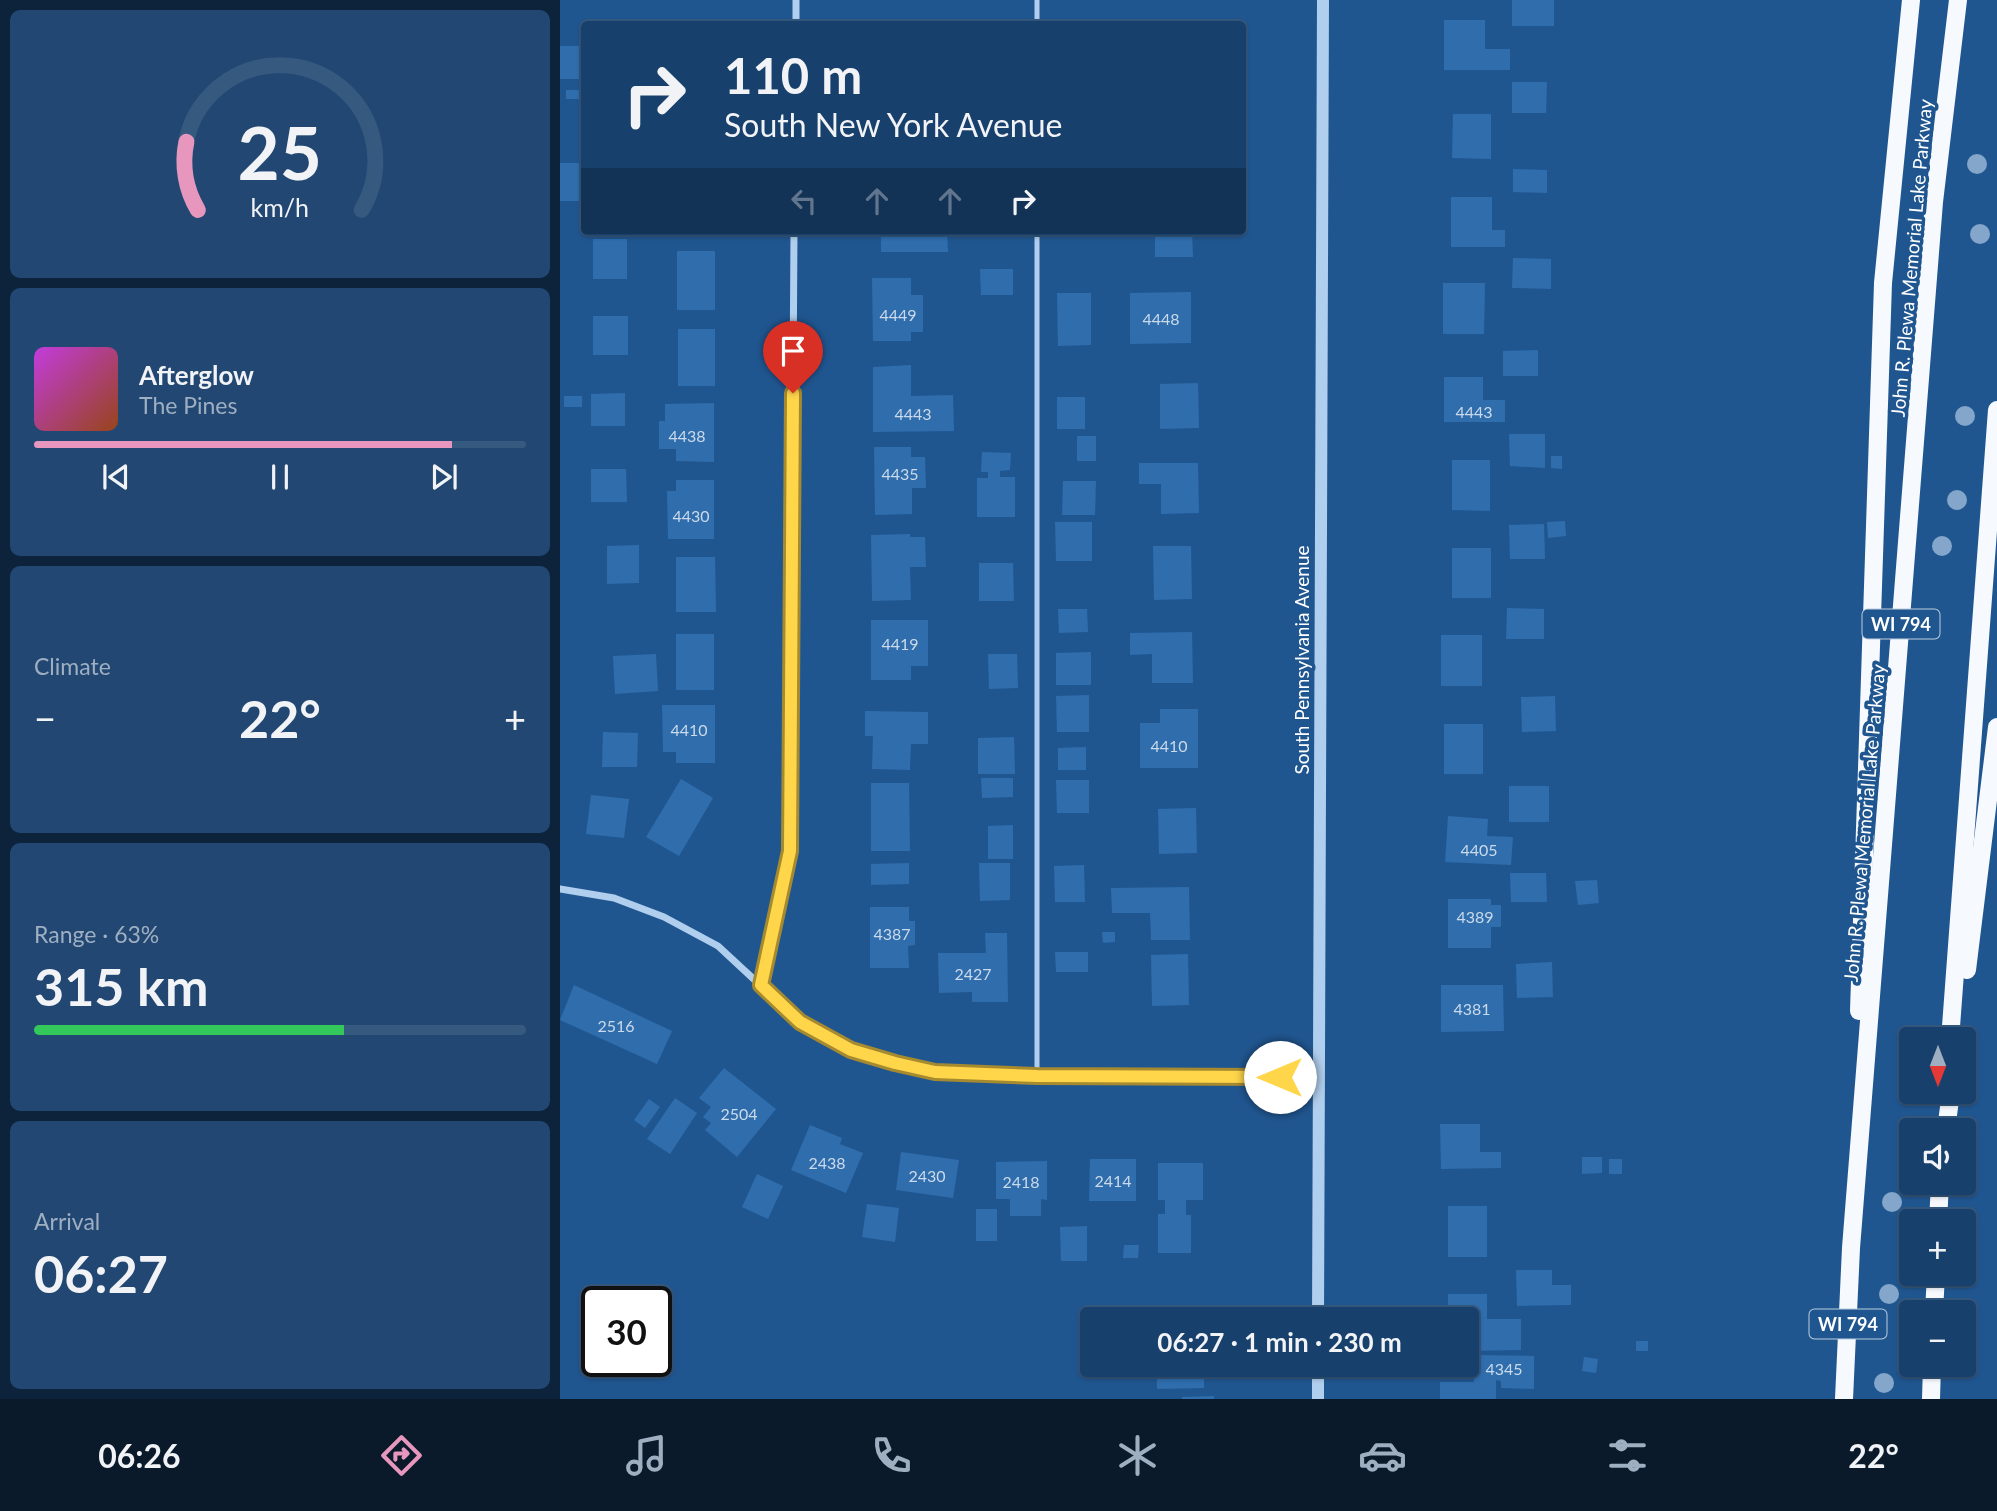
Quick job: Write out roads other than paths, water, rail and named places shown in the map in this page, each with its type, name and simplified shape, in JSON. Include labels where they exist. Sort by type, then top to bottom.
[{"type":"main road","points":[[1851,1248],[1883,283],[1911,0]]},
{"type":"main road","name":"John R. Plewa Memorial Lake Parkway","points":[[1844,1399],[1851,1248],[1934,202],[1958,0]]},
{"type":"main road","points":[[1951,1027],[1997,410]]},
{"type":"main road","points":[[1960,1027],[1997,727]]},
{"type":"main road","points":[[1931,1399],[1932,1377]]},
{"type":"street","points":[[796,0],[796,21]]},
{"type":"street","name":"South Pennsylvania Avenue","points":[[1318,1307],[1323,0]]},
{"type":"street","points":[[761,985],[790,851],[794,235]]},
{"type":"street","points":[[560,889],[614,898],[664,917],[718,946],[800,1022],[851,1050],[895,1063],[935,1072],[1037,1076],[1319,1077]]},
{"type":"street","points":[[1318,1377],[1318,1399]]},
{"type":"lane","points":[[1037,0],[1037,21]]},
{"type":"lane","points":[[1037,235],[1037,1076]]}]
